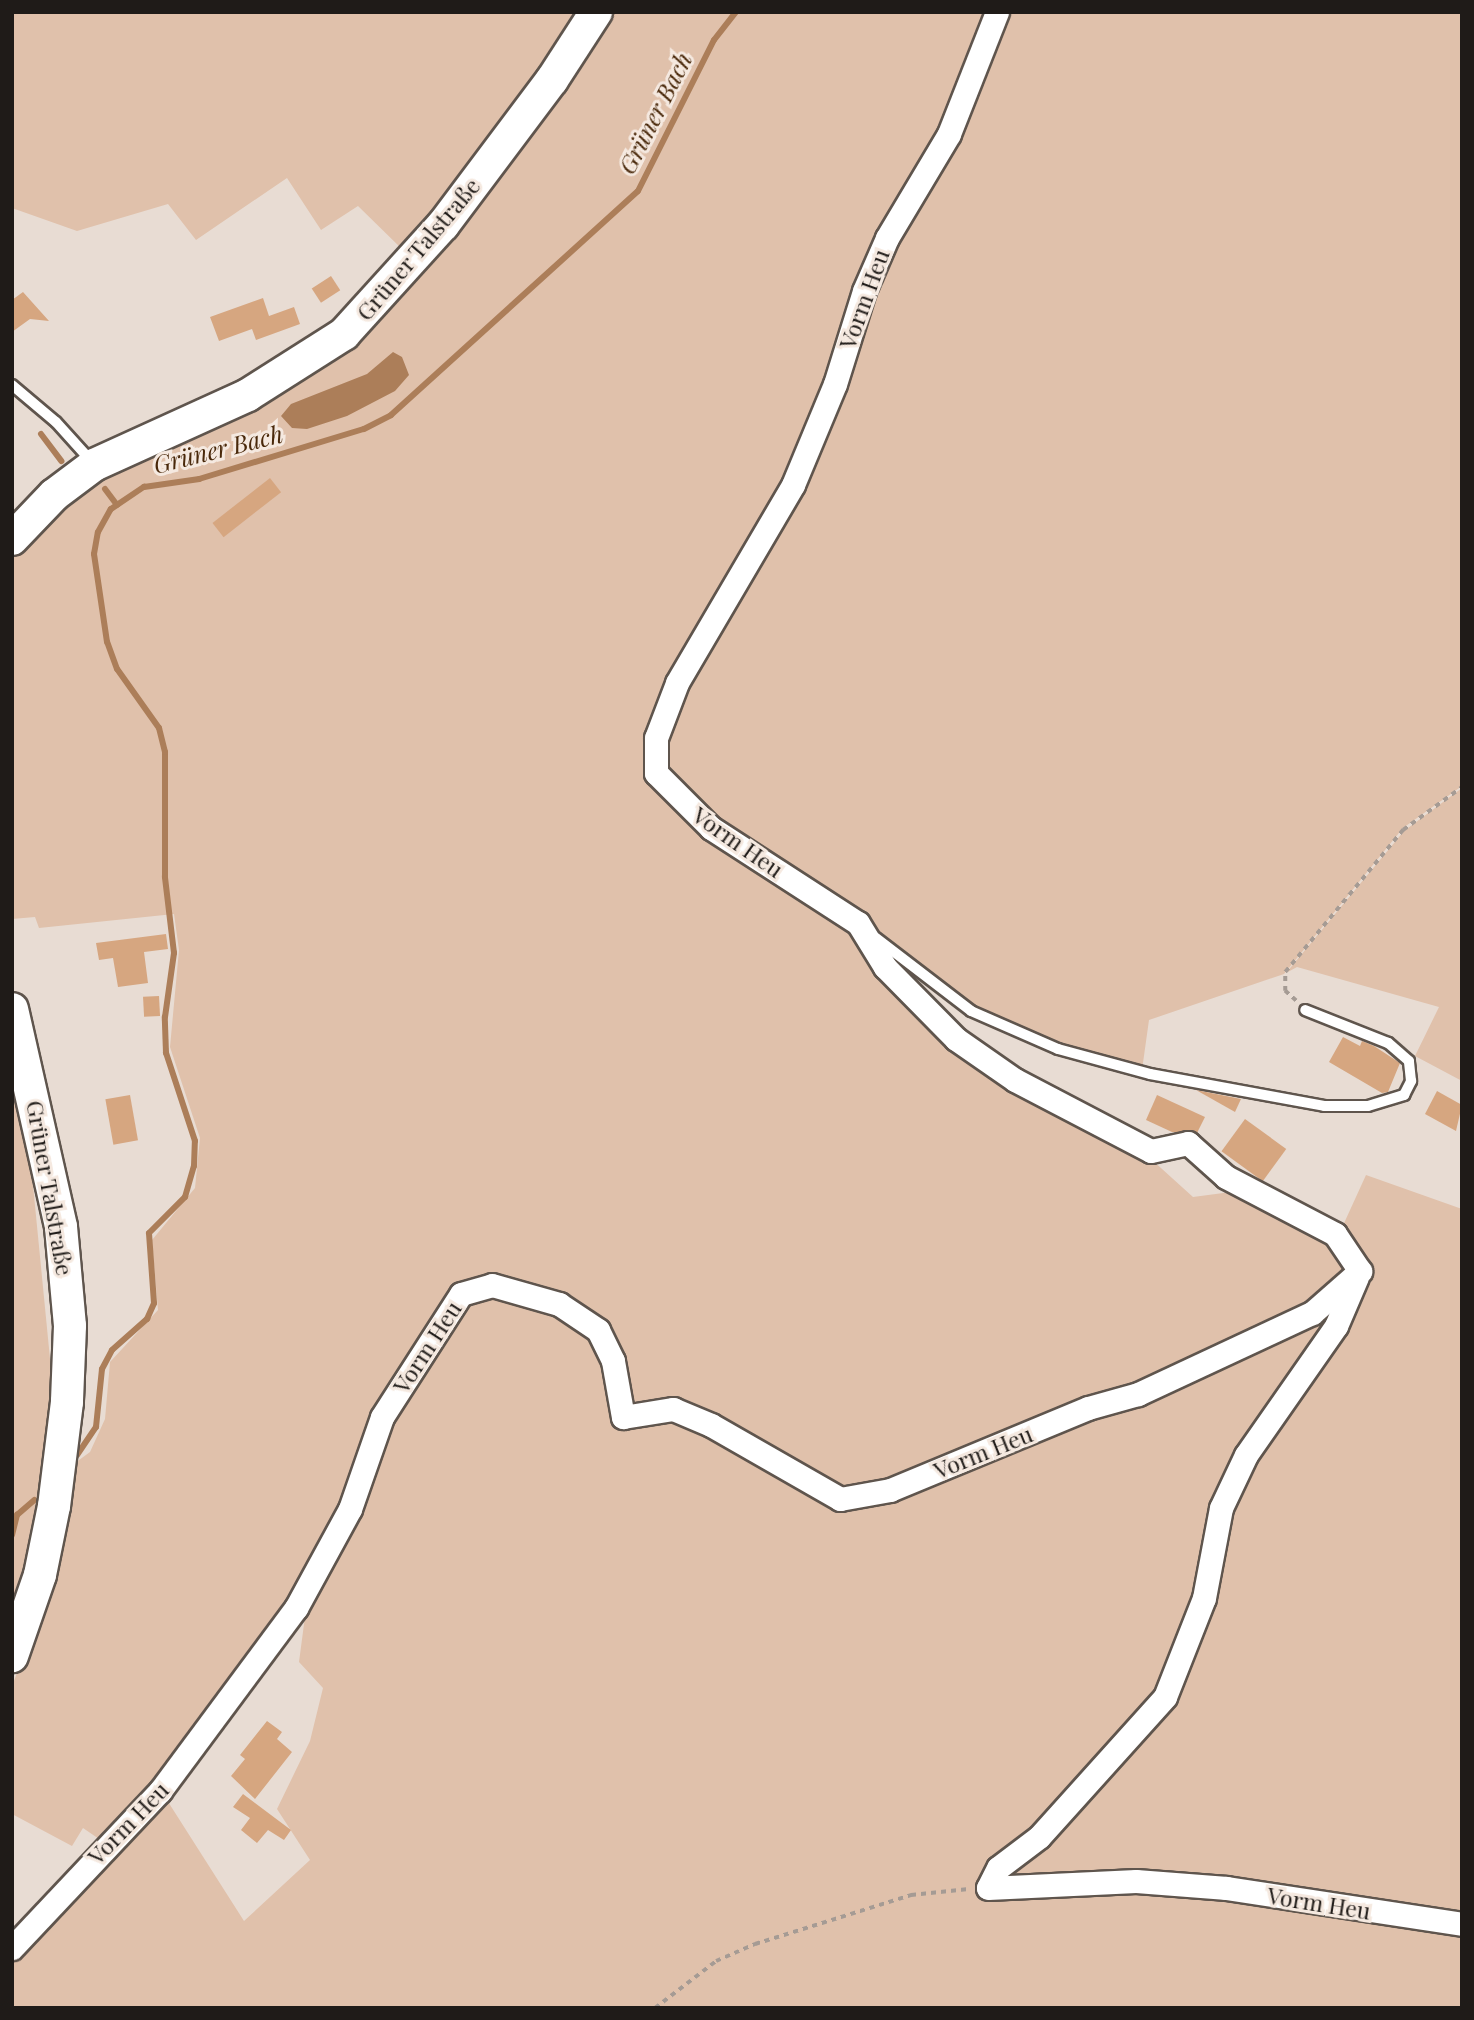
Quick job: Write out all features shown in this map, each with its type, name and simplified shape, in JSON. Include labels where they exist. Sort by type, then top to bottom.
[{"type":"main road","name":"Grüner Talstraße","points":[[12,539],[54,495],[94,465],[248,395],[344,334],[443,225],[552,80],[596,12]]},
{"type":"main road","name":"Grüner Talstraße","points":[[12,1009],[61,1227],[70,1326],[67,1402],[54,1506],[40,1575],[12,1656]]},
{"type":"street","name":"Vorm Heu","points":[[12,1948],[160,1791],[296,1608],[350,1509],[382,1417],[461,1294],[492,1285],[559,1304],[597,1330],[613,1361],[623,1417],[673,1409],[711,1425],[841,1499],[890,1490],[1088,1408],[1138,1394],[1312,1312],[1360,1270],[1335,1234],[1226,1177],[1188,1143],[1151,1150],[1005,1074],[956,1039],[919,1005],[885,967],[858,923],[753,858],[679,800],[656,773],[656,738],[677,683],[793,485],[835,384],[877,259],[948,134],[997,12]]},
{"type":"street","points":[[988,1888],[998,1868],[1039,1836],[1165,1697],[1204,1598],[1221,1508],[1246,1455],[1336,1326],[1360,1270]]},
{"type":"street","name":"Vorm Heu","points":[[988,1888],[1136,1881],[1227,1888],[1462,1924]]},
{"type":"lane","points":[[12,385],[56,422],[94,465]]},
{"type":"lane","points":[[858,923],[971,1011],[1058,1049],[1150,1074],[1324,1106],[1368,1106],[1404,1095],[1411,1081],[1409,1061],[1388,1043],[1305,1010]]},
{"type":"path","points":[[1305,1010],[1285,990],[1285,972],[1404,830],[1462,787]]},
{"type":"path","points":[[655,2008],[716,1961],[755,1944],[911,1895],[988,1888]]},
{"type":"shaded area","points":[[12,12],[585,12],[405,252],[358,206],[321,230],[287,178],[196,240],[168,204],[77,231],[12,208]]},
{"type":"shaded area","points":[[608,12],[987,12],[791,483],[675,681],[656,773],[857,926],[916,1005],[1151,1159],[1193,1197],[1246,1190],[1331,1238],[1353,1271],[1310,1309],[1200,1359],[889,1486],[840,1494],[715,1422],[631,1410],[618,1359],[562,1298],[457,1290],[282,1621],[188,1748],[102,1841],[83,1828],[72,1846],[12,1814],[12,1686],[57,1569],[67,1532],[75,1463],[90,1452],[105,1419],[110,1362],[158,1310],[152,1240],[195,1188],[200,1138],[170,1047],[179,950],[174,914],[39,928],[35,917],[12,919],[12,558],[84,485],[291,383]]},
{"type":"shaded area","points":[[1002,12],[1462,12],[1462,786],[1403,828],[1284,974],[1149,1020],[1142,1070],[1057,1046],[972,1009],[755,854],[663,774],[659,739],[739,582],[866,293]]},
{"type":"shaded area","points":[[393,352],[402,357],[409,375],[395,391],[347,416],[307,429],[292,428],[281,416],[291,404],[367,374]]},
{"type":"shaded area","points":[[1462,788],[1462,1081],[1415,1056],[1439,1007],[1297,967],[1286,973],[1404,831]]},
{"type":"shaded area","points":[[12,1076],[31,1165],[52,1379],[41,1513],[12,1610]]},
{"type":"shaded area","points":[[1366,1175],[1462,1209],[1462,1920],[1340,1904],[1345,1912],[1462,1930],[1462,2008],[12,2008],[12,1956],[165,1797],[244,1921],[310,1860],[277,1809],[310,1741],[323,1688],[299,1662],[306,1609],[357,1509],[387,1421],[465,1300],[492,1291],[562,1314],[593,1333],[608,1361],[621,1424],[671,1415],[710,1430],[769,1469],[842,1506],[891,1495],[1089,1413],[1141,1397],[1329,1309],[1332,1322],[1241,1454],[1218,1507],[1201,1598],[1161,1692],[1120,1747],[1168,1697],[1207,1598],[1224,1508],[1248,1457],[1341,1327],[1365,1271],[1340,1232]]},
{"type":"building","points":[[331,276],[340,290],[321,303],[312,289]]},
{"type":"building","points":[[23,292],[49,321],[30,319],[12,332],[12,300]]},
{"type":"building","points":[[263,298],[269,316],[294,307],[300,324],[256,340],[252,329],[219,341],[210,317]]},
{"type":"building","points":[[270,478],[281,492],[224,537],[212,523]]},
{"type":"building","points":[[166,934],[168,949],[144,952],[148,983],[118,987],[113,958],[99,960],[96,943]]},
{"type":"building","points":[[159,996],[160,1016],[144,1017],[143,997]]},
{"type":"building","points":[[1343,1037],[1360,1046],[1362,1041],[1374,1046],[1400,1063],[1388,1092],[1382,1093],[1329,1062]]},
{"type":"building","points":[[1196,1090],[1241,1099],[1235,1112]]},
{"type":"building","points":[[1437,1091],[1462,1105],[1456,1131],[1425,1114]]},
{"type":"building","points":[[130,1095],[138,1140],[113,1145],[105,1099]]},
{"type":"building","points":[[1157,1095],[1205,1117],[1197,1133],[1172,1132],[1146,1120]]},
{"type":"building","points":[[1245,1119],[1286,1149],[1263,1181],[1221,1151]]},
{"type":"building","points":[[267,1721],[282,1732],[277,1739],[292,1752],[255,1799],[231,1776],[245,1759],[240,1755]]},
{"type":"building","points":[[243,1794],[291,1830],[284,1840],[268,1830],[257,1843],[241,1830],[250,1818],[233,1807]]},
{"type":"waterway","name":"Grüner Bach","points":[[77,1455],[96,1427],[102,1369],[112,1350],[147,1319],[154,1303],[149,1233],[185,1197],[194,1166],[195,1141],[166,1053],[165,1017],[174,953],[165,877],[165,752],[159,728],[117,669],[107,642],[94,554],[98,532],[111,509],[144,487],[199,479],[364,429],[391,415],[638,191],[714,40],[736,12]]},
{"type":"waterway","points":[[41,434],[61,461]]},
{"type":"waterway","points":[[105,489],[117,505]]},
{"type":"waterway","name":"Grüner Bach","points":[[12,1535],[17,1515],[34,1500]]}]
